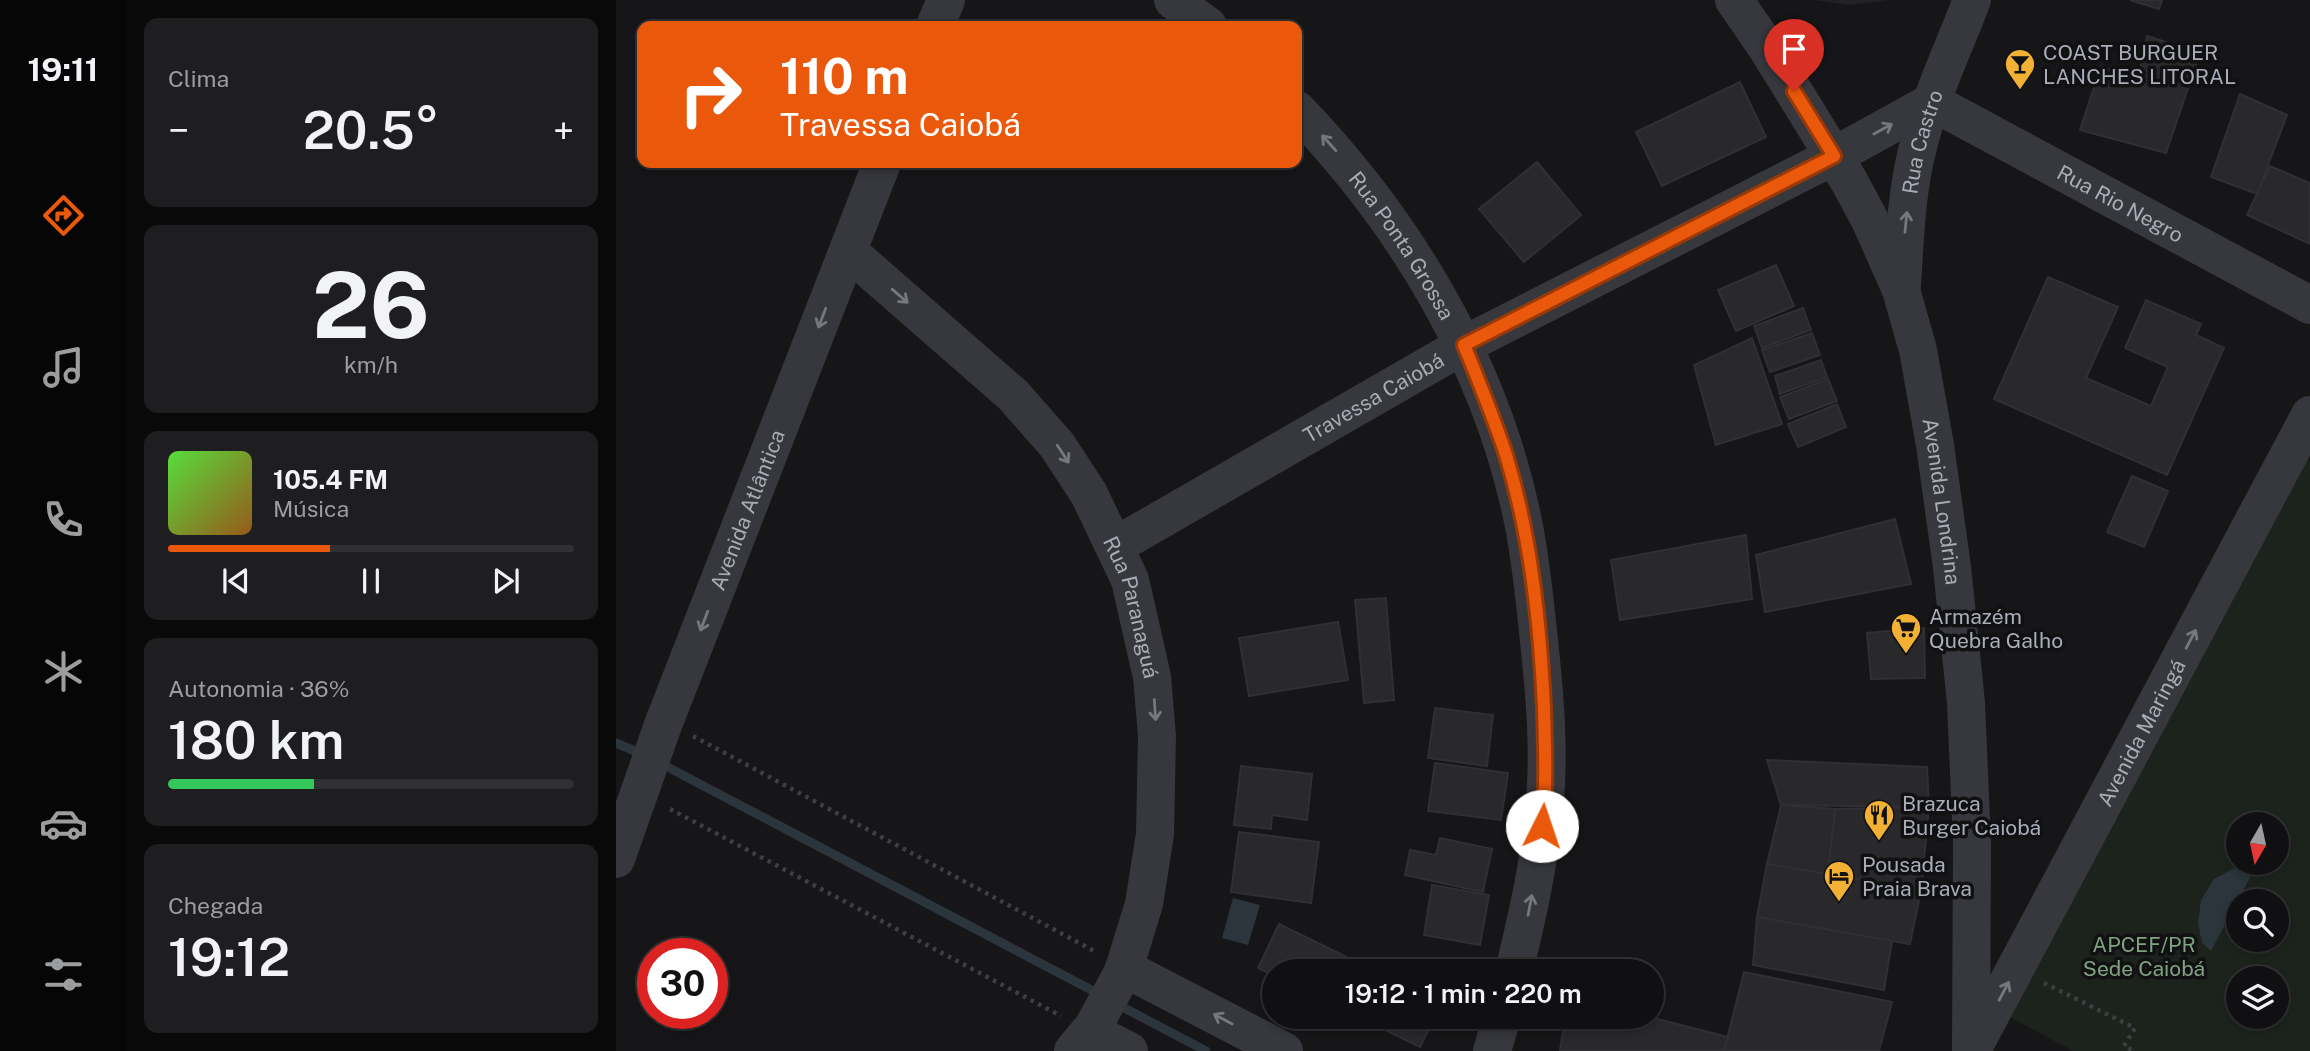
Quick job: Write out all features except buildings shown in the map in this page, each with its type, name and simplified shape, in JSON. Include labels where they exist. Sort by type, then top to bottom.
[{"type":"street","points":[[937,21],[946,0]]},
{"type":"street","points":[[1173,0],[1201,21]]},
{"type":"street","name":"Avenida Londrina","points":[[1734,0],[1768,48],[1871,222],[1901,290],[1918,350],[1952,567],[1966,703],[1972,843],[1971,1051]]},
{"type":"street","name":"Rua Castro","points":[[1901,290],[1906,219],[1917,152],[1932,102],[1972,0]]},
{"type":"street","name":"Travessa Caiobá","points":[[1115,546],[1464,345],[1834,156],[1932,102]]},
{"type":"street","name":"Rua Rio Negro","points":[[1932,102],[2310,304]]},
{"type":"street","name":"Rua Ponta Grossa","points":[[1302,115],[1332,147],[1383,211],[1426,276],[1464,345],[1506,455],[1523,520],[1543,676],[1545,808],[1529,910],[1517,959]]},
{"type":"street","name":"Avenida Atlântica","points":[[616,859],[664,723],[881,168]]},
{"type":"street","name":"Rua Paranaguá","points":[[848,251],[1013,395],[1040,425],[1057,445],[1089,494],[1130,580],[1152,677],[1157,736],[1155,834],[1144,905],[1124,970],[1085,1036]]},
{"type":"street","name":"Avenida Maringá","points":[[1971,1051],[2310,415]]},
{"type":"street","points":[[1124,970],[1284,1051]]},
{"type":"street","points":[[1492,1051],[1498,1029]]},
{"type":"street","points":[[1085,1036],[1129,1051]]},
{"type":"path","points":[[664,723],[1124,970]]},
{"type":"path","points":[[641,787],[1085,1036]]},
{"type":"path","points":[[2015,969],[2135,1028],[2124,1046],[2134,1051]]},
{"type":"shaded area","points":[[1814,0],[1888,0],[1849,5]]},
{"type":"shaded area","points":[[2226,873],[2226,875],[2251,875],[2244,889],[2226,889],[2226,923],[2211,951],[2202,943],[2198,923],[2201,900],[2214,879]]},
{"type":"shaded area","points":[[1233,898],[1260,905],[1248,945],[1222,938]]},
{"type":"green space","name":"APCEF/PR Sede Caiobá","points":[[2294,453],[2310,461],[2310,1051],[2073,1051],[2008,1016]]},
{"type":"waterway","points":[[616,743],[644,755]]},
{"type":"waterway","points":[[660,763],[1099,994]]},
{"type":"waterway","points":[[1115,1003],[1206,1051]]},
{"type":"place","name":"COAST BURGUER LANCHES LITORAL","points":[[2020,91]]},
{"type":"place","name":"Armazém Quebra Galho","points":[[1906,655]]},
{"type":"place","name":"Brazuca Burger Caiobá","points":[[1879,842]]},
{"type":"place","name":"Pousada Praia Brava","points":[[1839,903]]},
{"type":"route","points":[[1542,826],[1546,762],[1543,676],[1523,520],[1506,455],[1464,345],[1834,156],[1794,91]]}]
